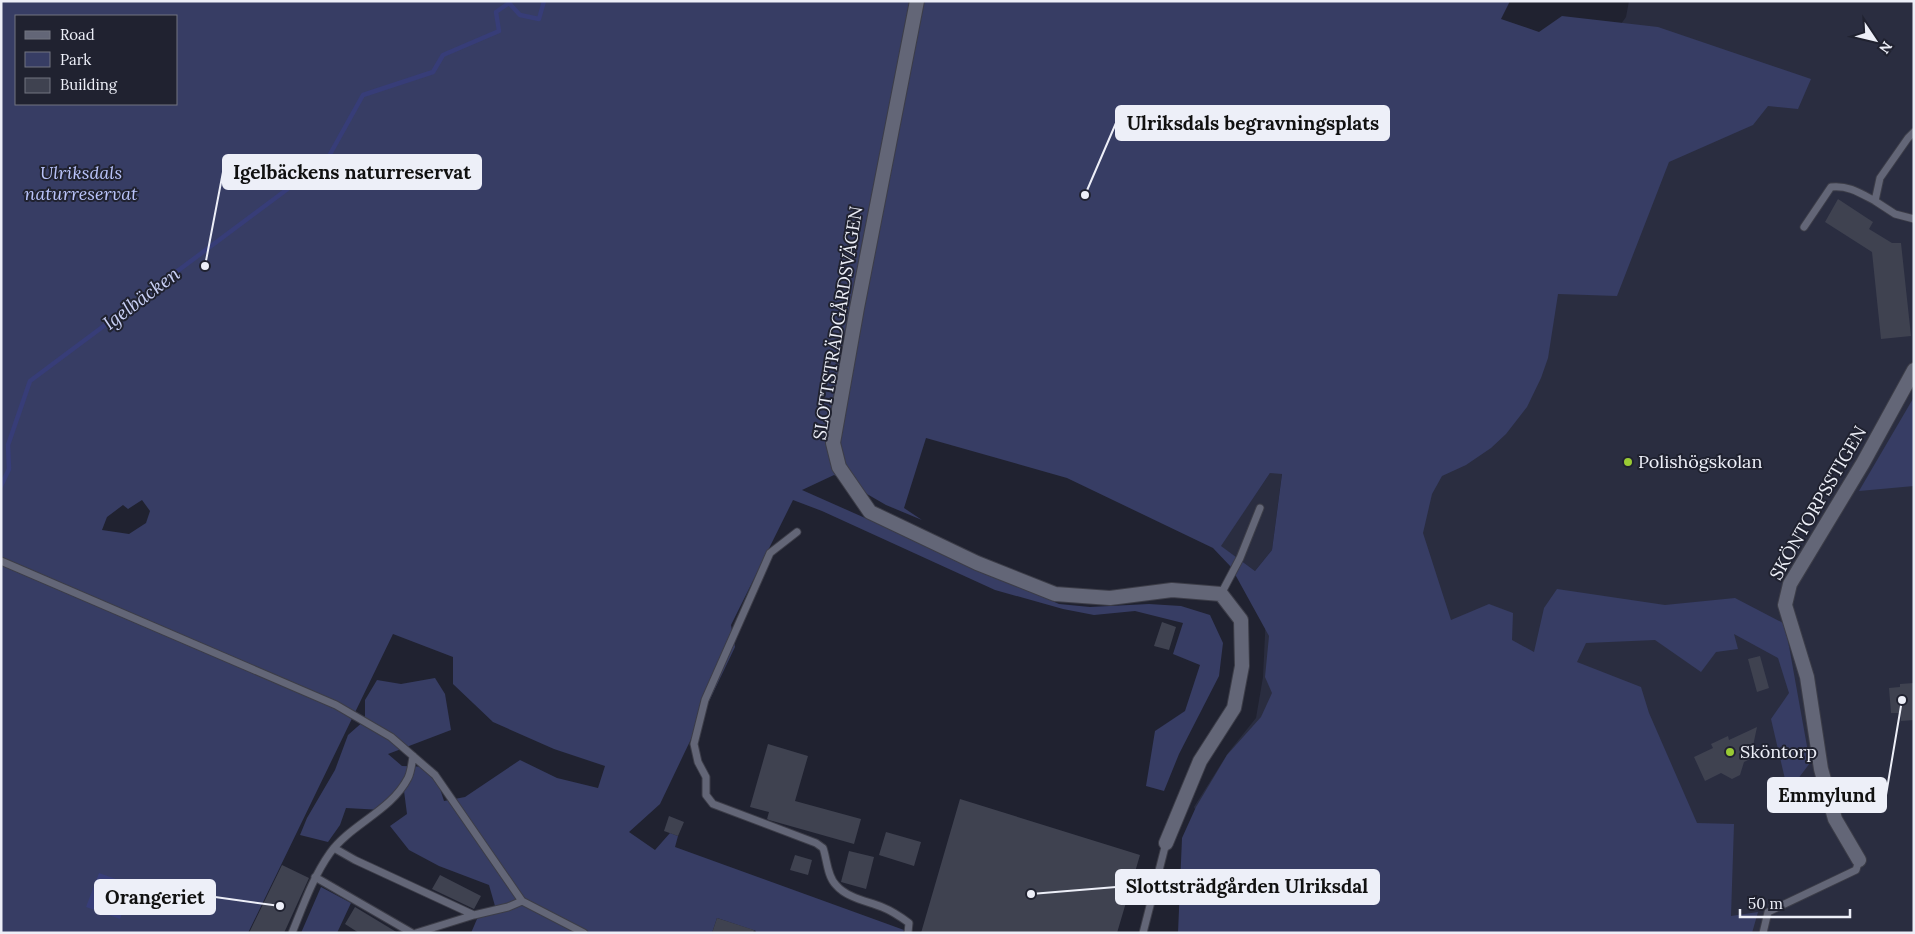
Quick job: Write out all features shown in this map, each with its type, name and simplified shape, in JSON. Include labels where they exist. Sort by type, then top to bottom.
[{"type":"street","name":"SLOTTSTRÄDGÅRDSVÄGEN","points":[[917,1],[856,308],[833,443],[838,467],[870,512],[977,563],[1055,594],[1110,598],[1172,590],[1221,594]]},
{"type":"street","name":"SKÖNTORPSSTIGEN","points":[[1859,860],[1835,819],[1821,769],[1807,677],[1785,605],[1790,584],[1863,463],[1914,370]]},
{"type":"street","points":[[1166,843],[1200,761],[1234,708],[1242,666],[1241,620],[1221,594]]},
{"type":"lane","points":[[1875,201],[1880,178],[1914,132]]},
{"type":"lane","points":[[1804,227],[1831,187],[1842,186],[1856,190],[1895,214],[1914,219]]},
{"type":"lane","points":[[1221,594],[1240,558],[1260,508]]},
{"type":"lane","points":[[797,532],[770,553],[705,700],[694,744],[698,762],[706,777],[706,795],[714,804],[816,843],[823,848],[830,875],[836,885],[854,897],[882,907],[902,917],[909,923],[908,933]]},
{"type":"lane","points":[[1,562],[336,705],[376,726],[435,775],[522,901],[584,933]]},
{"type":"lane","points":[[292,933],[315,877],[334,848],[398,794],[409,777],[413,756]]},
{"type":"lane","points":[[1143,933],[1166,843]]},
{"type":"lane","points":[[334,848],[355,860],[474,915]]},
{"type":"lane","points":[[1763,933],[1768,912],[1856,870],[1859,860]]},
{"type":"lane","points":[[315,877],[412,933]]},
{"type":"lane","points":[[416,933],[474,915],[508,907],[522,901]]},
{"type":"shaded area","name":"Polishögskolan","points":[[1629,1],[1914,1],[1914,933],[1243,933],[1194,807],[1228,753],[1256,718],[1263,677],[1266,614],[1473,229],[1626,17]]},
{"type":"shaded area","points":[[1270,473],[1282,473],[1272,550],[1255,571],[1220,546]]},
{"type":"shaded area","points":[[99,873],[133,885],[120,919],[86,907]]},
{"type":"green space","name":"Ulriksdals naturreservat","points":[[1,1],[1510,1],[1501,19],[1539,32],[1562,16],[1658,27],[1811,79],[1798,109],[1768,106],[1753,125],[1669,162],[1617,296],[1558,294],[1548,358],[1527,407],[1506,434],[1491,448],[1466,465],[1442,476],[1432,494],[1423,533],[1451,620],[1489,604],[1513,613],[1512,640],[1534,652],[1544,608],[1557,589],[1665,605],[1735,598],[1785,624],[1810,763],[1788,792],[1771,719],[1789,693],[1778,658],[1734,634],[1738,649],[1716,652],[1701,672],[1655,640],[1586,643],[1577,662],[1641,687],[1649,713],[1697,823],[1734,824],[1731,916],[1758,912],[1752,933],[1178,933],[1182,838],[1196,807],[1227,755],[1261,717],[1272,693],[1265,677],[1269,636],[1231,567],[1213,548],[1067,478],[926,438],[904,508],[922,520],[886,505],[834,475],[802,490],[1059,604],[1090,607],[1149,604],[1181,606],[1210,615],[1223,643],[1219,676],[1179,754],[1164,791],[1146,786],[1155,731],[1185,711],[1200,665],[1173,654],[1183,623],[1135,611],[1094,615],[1063,609],[995,590],[822,511],[793,500],[731,625],[735,647],[660,804],[629,832],[655,850],[670,833],[678,836],[675,847],[904,930],[903,933],[755,933],[756,931],[717,918],[712,933],[471,933],[477,919],[495,906],[489,885],[439,866],[409,850],[390,826],[407,814],[404,791],[382,810],[346,808],[340,825],[328,842],[300,835],[307,818],[335,770],[348,735],[365,720],[365,700],[377,680],[401,684],[435,678],[445,694],[451,730],[388,754],[402,766],[433,767],[444,801],[465,797],[520,760],[557,778],[598,788],[605,766],[554,749],[493,722],[453,684],[453,657],[393,634],[248,933],[1,933]],"holes":[[[1270,473],[1282,474],[1272,550],[1255,571],[1221,546]],[[142,500],[150,511],[146,523],[129,534],[102,530],[107,517],[123,505],[128,509]]]},
{"type":"green space","points":[[1914,397],[1914,486],[1859,491]]},
{"type":"green space","points":[[321,887],[351,903],[337,933],[301,933]]},
{"type":"building","points":[[1838,199],[1873,222],[1869,229],[1892,243],[1901,243],[1911,336],[1881,339],[1872,252],[1825,222]]},
{"type":"building","points":[[1162,622],[1176,627],[1169,650],[1154,646]]},
{"type":"building","points":[[1760,656],[1769,688],[1757,692],[1748,659]]},
{"type":"building","points":[[1914,683],[1914,720],[1901,721],[1900,713],[1891,713],[1889,688],[1900,687],[1900,684]]},
{"type":"building","name":"Sköntorp","points":[[1757,727],[1753,746],[1758,755],[1744,762],[1740,775],[1732,779],[1721,773],[1705,781],[1694,757],[1713,748],[1711,744],[1728,736],[1729,740]]},
{"type":"building","points":[[768,744],[808,756],[795,801],[861,819],[854,844],[769,820],[767,819],[769,812],[750,807]]},
{"type":"building","points":[[960,799],[1140,855],[1117,933],[921,933]]},
{"type":"building","points":[[669,816],[684,822],[678,836],[664,831]]},
{"type":"building","points":[[886,832],[921,842],[914,866],[879,855]]},
{"type":"building","points":[[849,851],[874,857],[866,889],[841,882]]},
{"type":"building","points":[[795,855],[812,860],[808,875],[790,870]]},
{"type":"building","points":[[282,865],[309,878],[284,933],[249,933]]},
{"type":"building","points":[[440,875],[481,896],[474,909],[432,889]]},
{"type":"building","points":[[355,907],[398,933],[359,933],[345,924]]},
{"type":"building","points":[[717,918],[754,930],[753,933],[712,933]]},
{"type":"waterway","name":"Igelbäcken","points":[[1,486],[9,469],[8,445],[30,381],[313,170],[329,156],[363,95],[433,72],[443,55],[499,31],[496,12],[509,3],[520,15],[539,19],[544,1]]},
{"type":"place","name":"Ulriksdals begravningsplats","points":[[1085,195]]},
{"type":"place","name":"Igelbäckens naturreservat","points":[[205,266]]},
{"type":"place","name":"Polishögskolan","points":[[1628,462]]},
{"type":"place","name":"Emmylund","points":[[1902,700]]},
{"type":"place","name":"Sköntorp","points":[[1730,752]]},
{"type":"place","name":"Slottsträdgården Ulriksdal","points":[[1031,894]]},
{"type":"place","name":"Orangeriet","points":[[280,906]]}]
